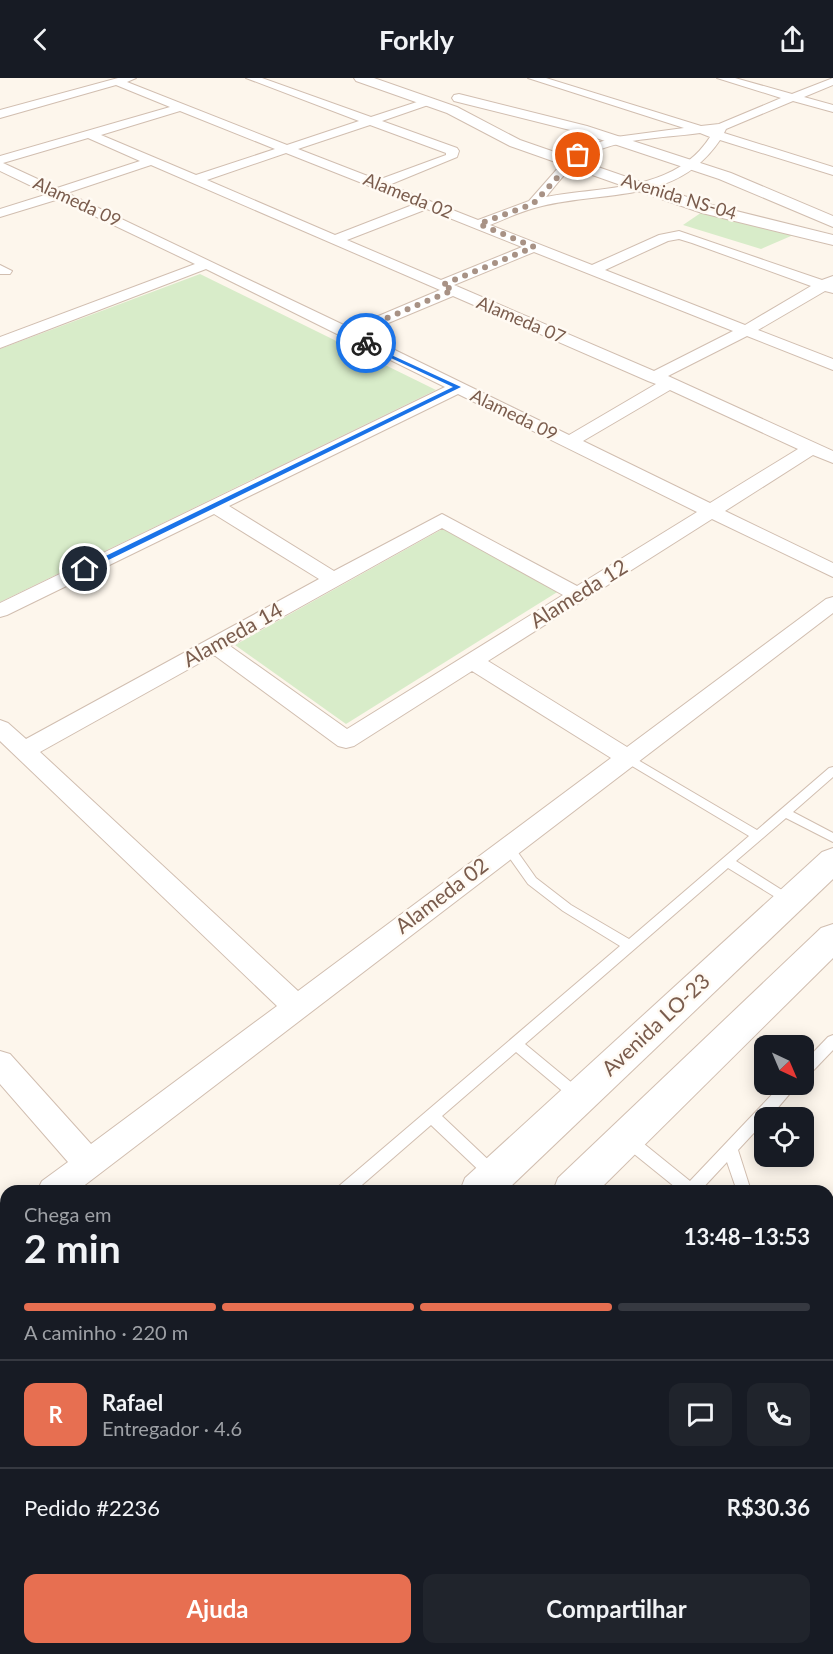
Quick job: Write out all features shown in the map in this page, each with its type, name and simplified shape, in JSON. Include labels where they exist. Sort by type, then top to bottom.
[{"type":"street","points":[[80,78],[101,86]]},
{"type":"street","points":[[252,78],[453,151],[451,157],[380,184]]},
{"type":"street","name":"Avenida NS-04","points":[[361,78],[430,101],[465,116],[516,143],[638,186],[708,209],[833,240]]},
{"type":"street","name":"Avenida NS-04","points":[[398,78],[485,106],[562,123],[691,165],[750,185],[833,222]]},
{"type":"street","points":[[534,78],[695,129],[719,131],[833,171]]},
{"type":"street","points":[[723,78],[833,109]]},
{"type":"street","points":[[0,114],[124,80]]},
{"type":"street","name":"Alameda 02","points":[[124,80],[182,107],[288,150],[380,184],[833,365]]},
{"type":"street","points":[[479,224],[533,204],[667,179],[691,165],[719,131],[833,81]]},
{"type":"street","points":[[198,179],[430,101]]},
{"type":"street","points":[[0,160],[182,107]]},
{"type":"street","points":[[533,204],[570,162],[588,150],[615,141],[695,129]]},
{"type":"street","name":"Alameda 07","points":[[89,134],[662,380],[822,453]]},
{"type":"street","points":[[0,213],[152,161]]},
{"type":"street","name":"Alameda 09","points":[[0,166],[207,264],[347,335],[833,571]]},
{"type":"street","points":[[337,239],[428,204]]},
{"type":"street","points":[[593,270],[664,238],[679,235],[830,285]]},
{"type":"street","points":[[347,335],[534,247]]},
{"type":"street","points":[[0,343],[207,264]]},
{"type":"street","points":[[569,442],[662,380],[830,285]]},
{"type":"street","points":[[0,611],[458,387]]},
{"type":"street","name":"Alameda 12","points":[[215,645],[346,740],[710,512],[822,453]]},
{"type":"street","points":[[213,505],[334,580]]},
{"type":"street","name":"Alameda 14","points":[[10,743],[215,645],[442,520],[578,595]]},
{"type":"street","name":"Alameda 02","points":[[67,1185],[85,1178],[297,1007],[833,603]]},
{"type":"street","points":[[472,661],[626,758]]},
{"type":"street","points":[[10,743],[297,1007]]},
{"type":"street","name":"Avenida LO-23","points":[[487,1183],[833,860]]},
{"type":"street","points":[[578,1185],[833,937]]},
{"type":"street","points":[[0,1063],[85,1178]]},
{"type":"lane","points":[[626,758],[758,836]]},
{"type":"lane","points":[[351,1185],[833,771]]},
{"type":"lane","points":[[786,813],[833,838]]},
{"type":"lane","points":[[508,847],[532,881],[567,908],[630,946]]},
{"type":"lane","points":[[728,862],[789,900]]},
{"type":"lane","points":[[814,1061],[833,1041]]},
{"type":"lane","points":[[516,1044],[579,1097]]},
{"type":"lane","points":[[696,1185],[781,1095]]},
{"type":"lane","points":[[432,1116],[487,1183]]},
{"type":"lane","points":[[626,1138],[683,1185]]},
{"type":"lane","points":[[730,1149],[742,1185]]},
{"type":"green space","points":[[705,210],[798,233],[761,249],[683,225]]},
{"type":"green space","points":[[200,274],[436,390],[0,602],[0,349]]},
{"type":"green space","points":[[446,527],[559,591],[346,724],[235,645]]},
{"type":"way so far","points":[[366,343],[347,335],[453,290],[442,285],[534,247],[479,224],[533,204],[578,155]]},
{"type":"route","points":[[85,569],[458,387],[366,343]]}]
